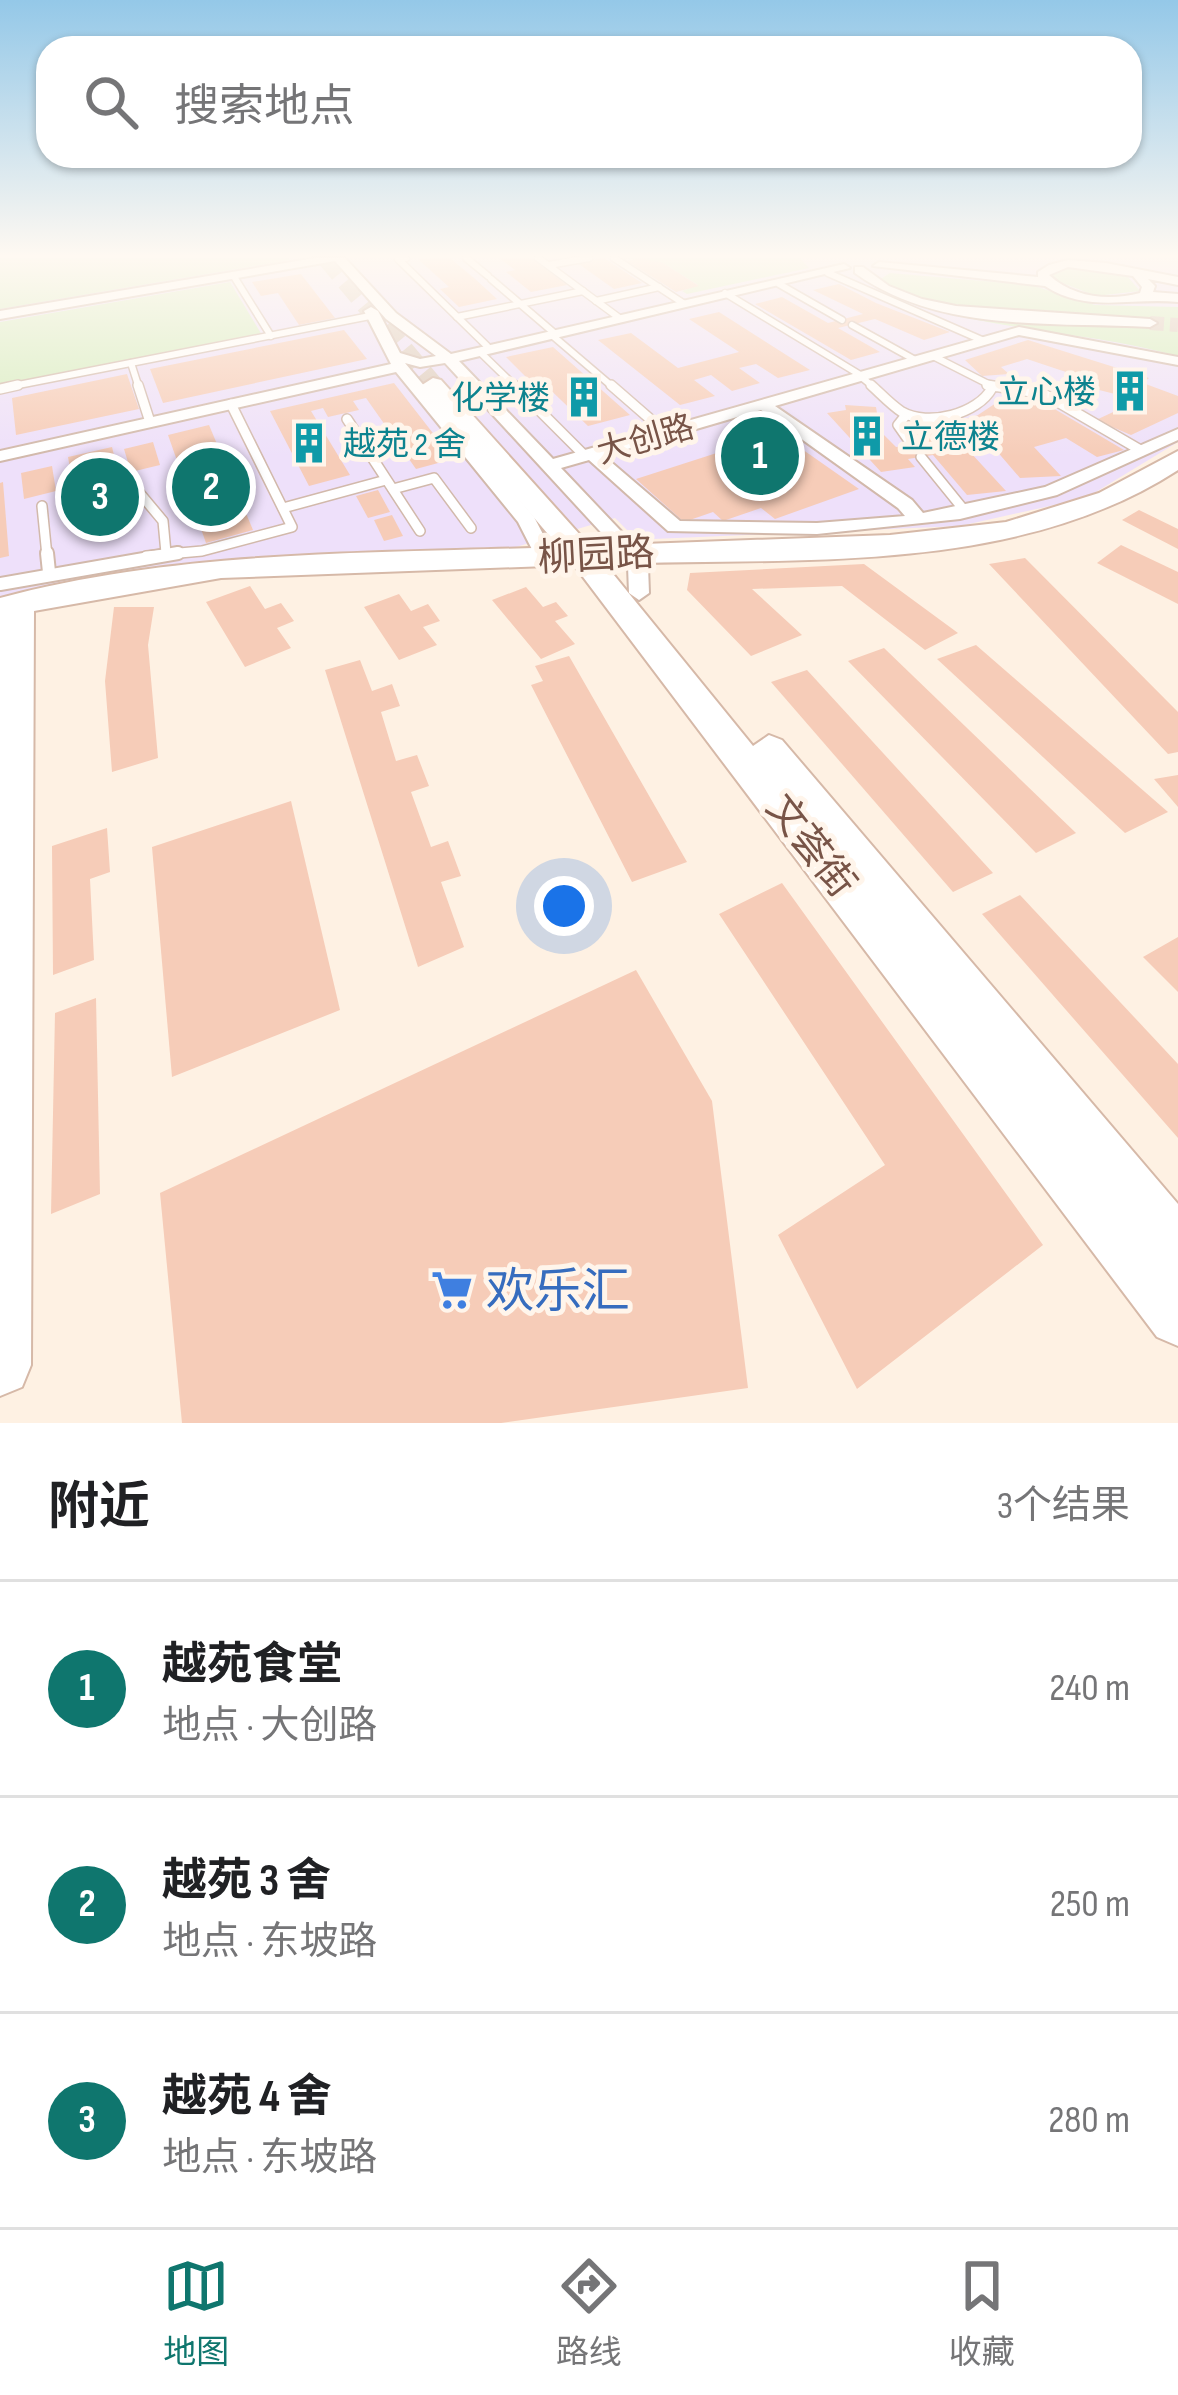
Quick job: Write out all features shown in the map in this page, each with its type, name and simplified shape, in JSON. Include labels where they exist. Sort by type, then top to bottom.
[{"type":"street","points":[[385,324],[431,370],[549,466],[590,553]]},
{"type":"street","points":[[397,324],[431,370]]},
{"type":"street","points":[[553,334],[590,324]]},
{"type":"street","points":[[0,456],[231,404],[431,370],[484,350],[595,324]]},
{"type":"street","name":"大创路","points":[[549,466],[1019,331],[1178,361]]},
{"type":"street","name":"文荟街","points":[[431,370],[590,553],[1178,1316]]},
{"type":"street","points":[[762,404],[905,504],[917,518]]},
{"type":"street","points":[[588,455],[675,527],[812,526],[917,518],[1049,491],[1178,434]]},
{"type":"street","name":"柳园路","points":[[17,592],[221,569],[890,544],[1024,529],[1092,510],[1178,459]]},
{"type":"street","name":"文荟街","points":[[590,553],[640,593],[1178,1248]]},
{"type":"street","points":[[0,1365],[17,592]]},
{"type":"lane","points":[[264,324],[271,336]]},
{"type":"lane","points":[[0,389],[328,324]]},
{"type":"lane","points":[[463,324],[588,455]]},
{"type":"lane","points":[[542,324],[665,432]]},
{"type":"lane","points":[[777,324],[861,376],[906,415],[959,412],[985,401],[992,388]]},
{"type":"lane","points":[[852,324],[992,388],[1044,394],[1142,451]]},
{"type":"lane","points":[[952,324],[985,341]]},
{"type":"lane","points":[[131,363],[150,422]]},
{"type":"lane","points":[[17,592],[166,553],[202,551],[292,527],[231,404]]},
{"type":"lane","points":[[906,415],[898,424],[912,445]]},
{"type":"lane","points":[[346,419],[420,531]]},
{"type":"lane","points":[[921,457],[964,510]]},
{"type":"lane","points":[[127,478],[163,518],[166,553]]},
{"type":"lane","points":[[283,508],[434,478],[471,528]]},
{"type":"lane","points":[[17,592],[42,506]]},
{"type":"shaded area","points":[[0,324],[1178,324],[1178,442],[1086,498],[960,526],[653,539],[632,535],[615,518],[502,551],[295,559],[0,601]]},
{"type":"green space","points":[[0,324],[256,324],[262,335],[0,387]]},
{"type":"green space","points":[[1178,324],[1178,356],[1109,341],[1005,325]]},
{"type":"building","points":[[697,324],[738,324],[810,370],[778,378],[756,364],[739,368],[760,383],[732,391],[711,375],[694,380],[715,396],[680,405],[598,340],[631,333],[678,368],[739,352]]},
{"type":"building","points":[[790,324],[853,324],[838,328],[880,352],[851,360]]},
{"type":"building","points":[[888,324],[931,324],[950,332],[924,340]]},
{"type":"building","points":[[344,330],[367,359],[163,403],[150,369]]},
{"type":"building","name":"立心楼","points":[[1028,340],[1149,378],[1143,383],[1178,396],[1178,413],[1131,435],[1096,420],[1139,400],[1087,387],[1094,382],[1087,379],[1080,384],[1065,379],[1072,374],[1027,359],[1001,367],[1009,374],[982,376],[965,360]]},
{"type":"building","name":"化学楼","points":[[553,347],[630,415],[588,426],[537,377],[528,379],[506,357]]},
{"type":"building","points":[[127,374],[139,409],[16,435],[12,398]]},
{"type":"building","points":[[394,383],[453,459],[416,469],[366,398],[353,401],[359,410],[328,417],[323,408],[311,411],[350,475],[309,486],[270,411]]},
{"type":"building","points":[[1005,397],[1026,404],[1041,401],[1124,450],[1097,457],[1066,438],[1034,447],[1061,476],[1020,478],[995,449],[970,452],[1006,491],[967,495],[933,455],[908,459],[915,467],[881,472],[827,413],[846,410],[845,405],[876,407],[879,425],[874,425],[896,447],[923,443],[914,434],[950,431],[957,439],[974,437],[953,423],[978,415]]},
{"type":"building","points":[[209,425],[253,530],[206,543],[168,435]]},
{"type":"building","points":[[779,433],[859,489],[775,519],[761,508],[723,521],[713,512],[684,522],[636,479]]},
{"type":"building","points":[[153,442],[160,465],[131,472],[124,449]]},
{"type":"building","points":[[112,447],[131,524],[82,537],[68,457]]},
{"type":"building","points":[[52,466],[56,491],[24,499],[21,473]]},
{"type":"building","points":[[0,483],[9,556],[0,558]]},
{"type":"building","points":[[378,490],[390,512],[368,518],[356,496]]},
{"type":"building","points":[[1139,510],[1178,529],[1178,549],[1122,520]]},
{"type":"building","points":[[392,515],[403,536],[384,541],[374,520]]},
{"type":"building","points":[[1121,545],[1178,572],[1178,604],[1097,563]]},
{"type":"building","points":[[1025,558],[1178,712],[1178,752],[1168,754],[989,564]]},
{"type":"building","points":[[864,564],[958,633],[925,650],[842,586],[752,589],[802,635],[751,656],[687,590],[690,573]]},
{"type":"building","points":[[250,586],[265,609],[281,603],[294,621],[277,628],[291,648],[245,667],[206,602]]},
{"type":"building","points":[[526,587],[543,607],[556,602],[568,616],[555,621],[575,644],[541,659],[492,600]]},
{"type":"building","points":[[399,594],[411,611],[428,604],[440,621],[423,627],[437,645],[399,660],[364,607]]},
{"type":"building","points":[[114,607],[154,607],[148,645],[158,758],[112,772],[105,681]]},
{"type":"building","points":[[976,645],[1168,812],[1125,833],[937,659]]},
{"type":"building","points":[[884,648],[1076,833],[1036,853],[848,661]]},
{"type":"building","points":[[569,656],[687,862],[632,882],[531,685],[543,681],[535,666]]},
{"type":"building","points":[[360,660],[372,691],[392,684],[400,706],[381,712],[396,761],[417,755],[429,786],[411,792],[431,847],[448,841],[461,876],[441,882],[464,947],[418,967],[325,670]]},
{"type":"building","points":[[807,670],[993,873],[953,892],[771,682]]},
{"type":"building","points":[[1178,775],[1178,807],[1154,779]]},
{"type":"building","points":[[291,801],[340,1010],[172,1077],[152,847]]},
{"type":"building","points":[[107,828],[110,872],[90,879],[94,960],[53,975],[52,846]]},
{"type":"building","points":[[782,883],[1043,1245],[857,1389],[778,1235],[885,1165],[719,914]]},
{"type":"building","points":[[1020,895],[1178,1064],[1178,1138],[982,914]]},
{"type":"building","points":[[1178,937],[1178,992],[1143,957]]},
{"type":"building","name":"欢乐汇","points":[[636,970],[712,1101],[748,1388],[501,1423],[182,1423],[160,1193]]},
{"type":"building","points":[[96,998],[100,1194],[51,1214],[55,1013]]},
{"type":"tunnel","points":[[382,324],[433,385]]},
{"type":"tunnel","points":[[1170,324],[1178,325]]},
{"type":"place","name":"立心楼","points":[[1130,391]]},
{"type":"place","name":"化学楼","points":[[584,397]]},
{"type":"place","name":"立德楼","points":[[867,436]]},
{"type":"place","name":"越苑 2 舍","points":[[309,443]]},
{"type":"place","name":"越苑食堂","points":[[760,456]]},
{"type":"place","name":"越苑 3 舍","points":[[211,487]]},
{"type":"place","name":"越苑 4 舍","points":[[100,497]]},
{"type":"place","name":"欢乐汇","points":[[452,1290]]}]
